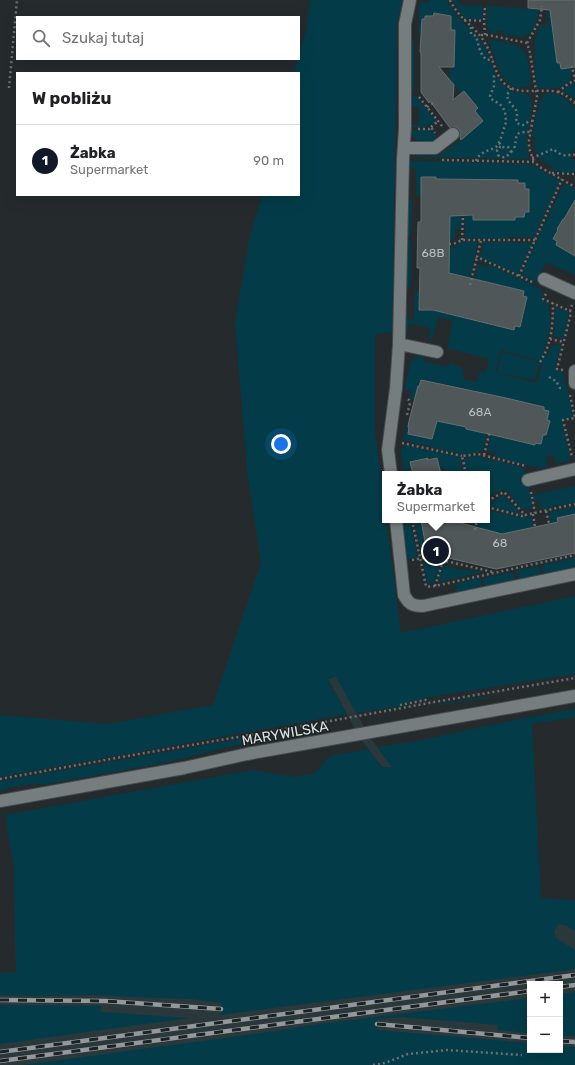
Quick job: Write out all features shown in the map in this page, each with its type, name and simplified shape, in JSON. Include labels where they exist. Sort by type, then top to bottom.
[{"type":"street","points":[[391,471],[388,450],[396,388],[399,344],[404,148],[406,128],[405,24],[410,0]]},
{"type":"street","points":[[404,148],[435,148],[450,132]]},
{"type":"street","points":[[543,284],[574,299]]},
{"type":"street","points":[[399,344],[437,352]]},
{"type":"street","points":[[571,385],[575,371]]},
{"type":"street","points":[[528,480],[574,466]]},
{"type":"street","points":[[396,523],[404,595],[408,602],[414,606],[423,606],[575,574]]},
{"type":"street","name":"MARYWILSKA","points":[[0,800],[184,768],[247,754],[575,696]]},
{"type":"path","points":[[9,88],[17,0]]},
{"type":"path","points":[[450,0],[464,20],[481,35],[493,55],[497,74],[503,82],[511,88],[517,90],[558,92],[565,95],[575,103]]},
{"type":"path","points":[[485,6],[485,35]]},
{"type":"path","points":[[542,6],[540,20],[527,43],[536,90],[536,103],[530,132],[529,148],[534,162],[550,174],[575,187]]},
{"type":"path","points":[[464,20],[484,21]]},
{"type":"path","points":[[471,27],[472,34],[476,36],[478,47],[484,58],[488,60],[493,59]]},
{"type":"path","points":[[481,35],[527,43]]},
{"type":"path","points":[[519,47],[521,42]]},
{"type":"path","points":[[558,92],[569,83],[575,82],[572,66]]},
{"type":"path","points":[[476,161],[477,158],[484,152],[492,150],[499,143],[507,120],[503,108],[500,104],[491,99],[490,96],[494,86],[494,76],[497,74]]},
{"type":"path","points":[[511,88],[507,95],[508,100],[516,110],[516,122],[520,125],[524,125],[529,121],[532,122]]},
{"type":"path","points":[[416,94],[438,121],[450,132]]},
{"type":"path","points":[[427,107],[435,102]]},
{"type":"path","points":[[406,128],[429,129],[438,121]]},
{"type":"path","points":[[431,127],[439,137]]},
{"type":"path","points":[[500,157],[504,158],[508,156],[514,149],[515,138],[517,135],[520,133],[530,132]]},
{"type":"path","points":[[499,143],[508,148],[511,152]]},
{"type":"path","points":[[500,157],[497,150],[503,146]]},
{"type":"path","points":[[532,158],[553,149],[558,153],[565,155],[572,154],[575,156]]},
{"type":"path","points":[[498,161],[500,157]]},
{"type":"path","points":[[440,160],[534,162]]},
{"type":"path","points":[[550,174],[575,174]]},
{"type":"path","points":[[519,276],[562,179]]},
{"type":"path","points":[[462,240],[463,216]]},
{"type":"path","points":[[449,244],[462,240],[535,240]]},
{"type":"path","points":[[470,285],[481,240]]},
{"type":"path","points":[[477,257],[519,276],[543,284],[543,299],[570,311],[574,299]]},
{"type":"path","points":[[540,362],[546,353],[553,328],[553,303]]},
{"type":"path","points":[[550,339],[564,342]]},
{"type":"path","points":[[548,377],[556,381],[560,388],[571,385]]},
{"type":"path","points":[[574,466],[564,420],[575,418]]},
{"type":"path","points":[[484,455],[490,431]]},
{"type":"path","points":[[399,446],[400,442],[462,456],[478,454],[526,466],[535,527]]},
{"type":"path","points":[[462,456],[465,471]]},
{"type":"path","points":[[491,499],[504,492],[525,515]]},
{"type":"path","points":[[490,508],[522,516],[575,504]]},
{"type":"path","points":[[546,510],[549,524]]},
{"type":"path","points":[[413,523],[427,587],[575,555]]},
{"type":"path","points":[[475,530],[477,523]]},
{"type":"path","points":[[401,562],[428,557],[495,573]]},
{"type":"path","points":[[435,586],[443,561]]},
{"type":"path","points":[[0,779],[575,678]]},
{"type":"path","points":[[400,705],[426,700],[431,703]]},
{"type":"path","points":[[373,1065],[385,1063],[408,1054],[447,1050],[522,1055]]},
{"type":"shaded area","points":[[310,0],[402,0],[397,20],[392,332],[375,335],[375,432],[382,487],[382,523],[386,523],[401,633],[575,596],[575,674],[429,697],[407,702],[408,705],[356,713],[336,676],[328,680],[347,714],[0,777],[0,715],[108,724],[213,705],[261,563],[247,470],[235,323],[249,240],[262,196],[300,196],[300,72],[294,72],[298,60],[300,60],[300,51],[307,26]]},
{"type":"shaded area","points":[[431,0],[447,0],[458,17],[483,44],[500,82],[507,89],[526,94],[531,98],[531,116],[527,135],[527,159],[414,157],[418,154],[427,154],[427,156],[439,155],[461,140],[483,121],[475,111],[478,108],[464,91],[461,93],[450,80],[450,67],[455,66],[450,65],[455,50],[455,30],[451,30],[447,15],[434,13],[433,16],[425,16],[425,19],[422,20],[421,35],[419,35],[419,6],[424,1],[427,3]]},
{"type":"shaded area","points":[[452,0],[458,0],[461,5],[483,6],[482,19],[466,18],[462,15]]},
{"type":"shaded area","points":[[487,6],[533,9],[533,6],[538,6],[538,16],[533,29],[529,34],[523,37],[504,35],[504,32],[497,30],[496,34],[492,33],[487,28]]},
{"type":"shaded area","points":[[551,6],[557,63],[560,63],[561,69],[571,68],[571,80],[557,88],[538,88],[535,72],[535,39],[541,24],[545,27],[550,19],[546,17]]},
{"type":"shaded area","points":[[409,40],[414,40],[414,91],[409,91]]},
{"type":"shaded area","points":[[491,40],[517,46],[524,51],[528,63],[530,85],[521,88],[515,87],[504,79],[490,46],[489,42]]},
{"type":"shaded area","points":[[571,84],[575,84],[575,97],[572,98],[563,92],[564,89]]},
{"type":"shaded area","points":[[548,93],[556,94],[563,98],[575,109],[575,150],[574,148],[570,159],[575,161],[575,171],[573,172],[552,170],[553,167],[540,159],[536,152],[534,137],[532,136],[536,115],[541,99]]},
{"type":"shaded area","points":[[408,96],[416,96],[436,121],[426,127],[408,127],[408,125],[419,125],[419,106],[408,106]]},
{"type":"shaded area","points":[[409,130],[430,130],[439,140],[425,142],[417,140]]},
{"type":"shaded area","points":[[410,161],[527,164],[537,167],[545,173],[558,179],[559,182],[534,237],[509,237],[508,239],[465,238],[465,216],[473,216],[473,220],[514,220],[515,217],[524,217],[525,212],[529,211],[529,189],[525,189],[525,183],[416,196],[416,168],[409,168],[409,189],[407,189],[409,163]]},
{"type":"shaded area","points":[[567,184],[575,189],[575,212],[563,219],[553,239],[557,241],[556,245],[573,255],[575,252],[575,275],[546,262],[537,282],[521,275],[558,195],[563,186]]},
{"type":"shaded area","points":[[407,200],[412,200],[411,236],[406,236]]},
{"type":"shaded area","points":[[446,216],[461,216],[461,229],[455,230],[455,235],[457,235],[453,240],[449,240]]},
{"type":"shaded area","points":[[406,240],[411,240],[411,287],[406,287]]},
{"type":"shaded area","points":[[460,242],[478,242],[470,278],[463,276],[462,279],[446,274],[449,248],[456,246]]},
{"type":"shaded area","points":[[484,242],[532,243],[518,274],[480,257]]},
{"type":"shaded area","points":[[478,264],[487,268],[488,264],[540,288],[543,295],[541,300],[548,303],[551,324],[542,359],[544,356],[547,356],[553,346],[561,345],[555,370],[561,372],[564,376],[573,415],[571,418],[562,420],[570,457],[569,461],[556,464],[554,455],[546,457],[548,466],[538,468],[495,457],[496,453],[487,451],[491,435],[541,444],[543,435],[546,435],[550,421],[547,420],[549,411],[544,410],[544,407],[490,394],[489,397],[475,391],[461,388],[460,391],[452,389],[452,386],[421,380],[414,400],[410,399],[411,391],[404,389],[411,362],[418,356],[424,356],[423,361],[448,367],[450,363],[460,367],[464,371],[463,379],[477,382],[480,371],[486,372],[489,359],[447,348],[453,321],[438,317],[434,335],[428,339],[430,328],[409,323],[407,334],[405,329],[405,300],[408,319],[414,320],[415,292],[420,292],[419,310],[433,310],[514,330],[515,326],[520,326],[527,297],[474,282]],"holes":[[[501,350],[542,361],[537,383],[495,372]]]},
{"type":"shaded area","points":[[556,307],[569,313],[563,339],[554,336]]},
{"type":"shaded area","points":[[502,352],[540,362],[535,380],[497,372]]},
{"type":"shaded area","points":[[408,421],[408,434],[428,438],[433,436],[437,421],[488,430],[483,451],[464,455],[403,440]]},
{"type":"shaded area","points":[[405,445],[460,457],[462,471],[444,471],[443,466],[439,467],[437,458],[430,459],[430,457],[410,462],[410,471],[404,471],[401,455],[401,448],[404,448]]},
{"type":"shaded area","points":[[476,456],[524,468],[533,508],[523,510],[505,489],[490,495],[490,471],[466,471],[464,459]]},
{"type":"shaded area","points":[[575,486],[575,503],[553,506],[541,510],[540,501],[535,502],[533,495]]},
{"type":"shaded area","points":[[503,495],[521,514],[490,507],[490,504]]},
{"type":"shaded area","points":[[575,507],[575,514],[557,518],[558,522],[551,523],[549,512]]},
{"type":"shaded area","points":[[490,511],[521,518],[531,516],[533,527],[502,534],[478,527],[479,523],[490,523]]},
{"type":"shaded area","points":[[400,523],[411,523],[418,557],[405,560]]},
{"type":"shaded area","points":[[415,523],[422,523],[427,553],[422,554]]},
{"type":"shaded area","points":[[575,558],[575,568],[545,575],[542,565]]},
{"type":"shaded area","points":[[427,559],[440,564],[434,582],[427,584],[423,560]]},
{"type":"shaded area","points":[[443,565],[455,569],[478,571],[479,573],[438,582]]},
{"type":"shaded area","points":[[539,566],[541,575],[519,580],[517,570]]},
{"type":"shaded area","points":[[513,572],[515,581],[485,587],[483,578]]},
{"type":"shaded area","points":[[480,578],[482,588],[457,593],[455,584]]},
{"type":"shaded area","points":[[336,676],[369,736],[393,768],[382,767],[360,738],[328,679]]},
{"type":"shaded area","points":[[489,696],[490,698],[440,705],[440,704]]},
{"type":"shaded area","points":[[575,709],[575,717],[532,724],[541,898],[575,900],[575,931],[565,925],[558,924],[554,932],[556,938],[575,950],[575,969],[220,1015],[222,1003],[191,999],[94,995],[0,995],[0,973],[16,972],[14,870],[5,815],[253,770],[295,777],[315,773],[331,756],[368,749],[382,767],[392,768],[377,747],[417,741]]},
{"type":"shaded area","points":[[281,732],[281,734],[164,763],[46,784],[20,785],[0,791],[0,781]]},
{"type":"shaded area","points":[[14,870],[575,900],[575,1065],[0,1065],[0,973],[16,972]]},
{"type":"shaded area","points":[[575,992],[575,1036],[563,1035],[563,994]]},
{"type":"shaded area","points":[[527,998],[527,1033],[498,1030],[497,1025],[402,1017],[378,1019],[377,1030],[527,1043],[527,1053],[563,1053],[563,1046],[575,1047],[575,1065],[22,1065],[269,1032],[319,1024]]},
{"type":"shaded area","points":[[0,1005],[101,1006],[101,1012],[189,1018],[0,1044]]},
{"type":"building","points":[[528,0],[575,0],[575,67],[561,69],[560,63],[557,63],[550,10],[528,8]]},
{"type":"building","points":[[434,13],[451,16],[451,30],[455,30],[454,67],[439,67],[454,85],[453,100],[464,91],[478,108],[475,111],[483,121],[461,140],[459,129],[455,127],[450,128],[430,101],[429,103],[421,92],[420,52],[422,19],[425,19],[425,16],[433,16]]},
{"type":"building","points":[[421,177],[436,177],[436,179],[518,180],[518,183],[525,183],[525,189],[529,189],[529,212],[525,212],[524,217],[515,217],[515,220],[473,220],[473,215],[450,216],[449,273],[524,291],[523,296],[527,297],[520,327],[515,326],[514,330],[433,310],[419,310],[420,268],[417,268],[418,222],[421,222]]},
{"type":"building","points":[[575,200],[575,256],[556,245],[557,241],[553,239],[558,230],[557,229]]},
{"type":"building","points":[[421,380],[544,407],[544,410],[549,411],[547,420],[550,421],[546,435],[543,435],[541,444],[535,443],[535,445],[437,421],[432,439],[408,434],[409,421]]},
{"type":"building","points":[[428,458],[427,460],[437,458],[440,471],[412,471],[410,462]]},
{"type":"building","points":[[575,514],[575,553],[496,569],[427,553],[422,523],[460,523],[502,534],[558,522],[557,518]]},
{"type":"railway","points":[[0,1052],[575,975]]},
{"type":"railway","points":[[563,987],[575,985]]},
{"type":"railway","points":[[0,1061],[527,991]]},
{"type":"railway","points":[[0,1000],[105,1001],[221,1009]]},
{"type":"railway","points":[[377,1024],[527,1038]]},
{"type":"railway","points":[[563,1041],[575,1042]]},
{"type":"place","name":"Żabka","points":[[436,551]]}]
